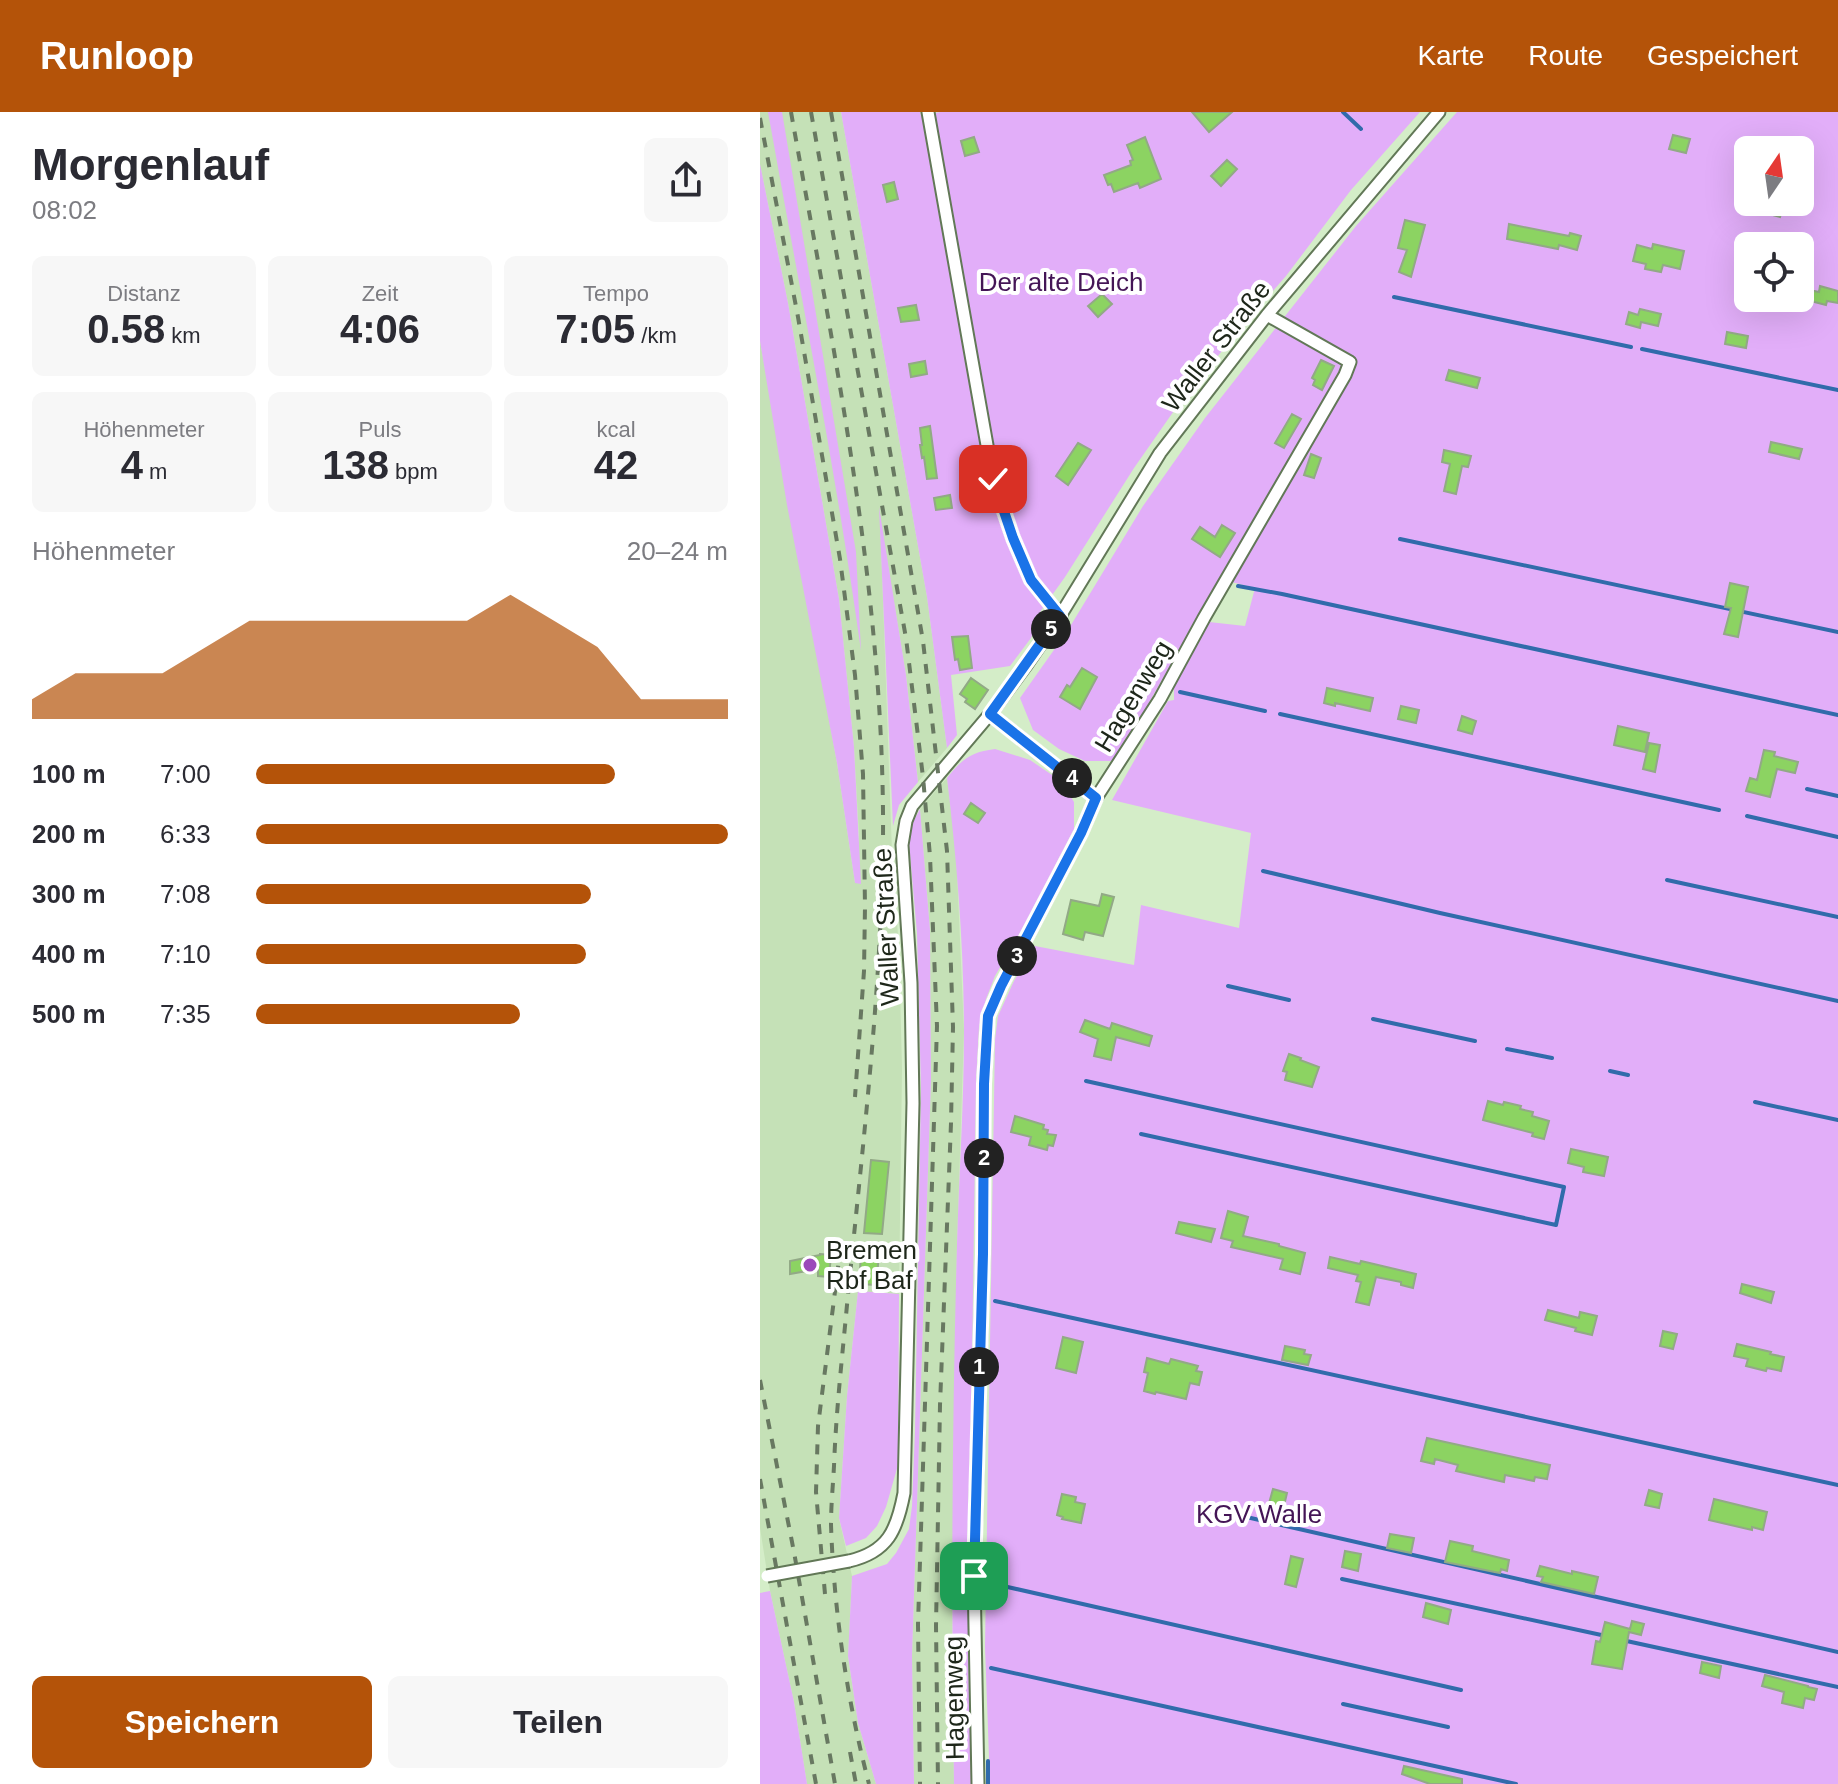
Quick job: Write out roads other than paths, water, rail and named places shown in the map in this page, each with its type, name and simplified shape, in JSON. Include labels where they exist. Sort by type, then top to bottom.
[{"type":"street","points":[[928,112],[993,479],[1031,580],[1060,616]]},
{"type":"street","name":"Waller Straße","points":[[764,1577],[849,1561],[878,1550],[896,1526],[904,1493],[913,1103],[911,983],[902,845],[912,806],[990,714],[1060,616],[1160,453],[1267,315],[1439,112]]},
{"type":"street","name":"Hagenweg","points":[[978,1784],[974,1576],[988,1016],[1096,798],[1160,699],[1345,375],[1350,362],[1267,315]]},
{"type":"street","points":[[990,714],[1096,798]]},
{"type":"waterway","points":[[1343,112],[1361,129]]},
{"type":"waterway","points":[[1394,297],[1631,347]]},
{"type":"waterway","points":[[1642,349],[1838,390]]},
{"type":"waterway","points":[[1400,539],[1838,632]]},
{"type":"waterway","points":[[1238,586],[1838,715]]},
{"type":"waterway","points":[[1180,692],[1265,711]]},
{"type":"waterway","points":[[1280,714],[1719,810]]},
{"type":"waterway","points":[[1807,789],[1838,796]]},
{"type":"waterway","points":[[1747,816],[1838,837]]},
{"type":"waterway","points":[[1263,871],[1838,1001]]},
{"type":"waterway","points":[[1667,880],[1838,917]]},
{"type":"waterway","points":[[1228,986],[1289,1000]]},
{"type":"waterway","points":[[1373,1019],[1475,1041]]},
{"type":"waterway","points":[[1507,1049],[1552,1058]]},
{"type":"waterway","points":[[1610,1071],[1628,1075]]},
{"type":"waterway","points":[[1086,1081],[1564,1187],[1556,1225],[1141,1134]]},
{"type":"waterway","points":[[1755,1102],[1838,1120]]},
{"type":"waterway","points":[[995,1301],[1838,1485]]},
{"type":"waterway","points":[[1242,1516],[1838,1652]]},
{"type":"waterway","points":[[1342,1579],[1606,1636]]},
{"type":"waterway","points":[[990,1583],[1461,1690]]},
{"type":"waterway","points":[[1622,1640],[1838,1687]]},
{"type":"waterway","points":[[991,1668],[1516,1784]]},
{"type":"waterway","points":[[1343,1704],[1448,1727]]},
{"type":"waterway","points":[[988,1761],[988,1784]]},
{"type":"railway","points":[[791,112],[854,475],[876,658],[881,749],[883,841],[879,957],[839,1386],[831,1518],[843,1656],[869,1784]]},
{"type":"railway","points":[[811,112],[906,638],[930,856],[937,1026],[918,1624],[920,1784]]},
{"type":"railway","points":[[831,112],[923,641],[947,851],[953,1027],[940,1405],[936,1626],[938,1784]]},
{"type":"railway","points":[[760,118],[840,559],[855,675],[863,774],[865,906],[855,1097]]},
{"type":"railway","points":[[825,1594],[816,1492],[818,1426],[842,1236]]},
{"type":"railway","points":[[760,1380],[835,1784]]},
{"type":"railway","points":[[760,1479],[816,1784]]},
{"type":"railway","points":[[850,1752],[856,1784]]},
{"type":"place","name":"Bremen Rbf Baf","points":[[810,1265]]},
{"type":"park label","name":"Der alte Deich","points":[[1061,282]]},
{"type":"park label","name":"KGV Walle","points":[[1259,1514]]}]
